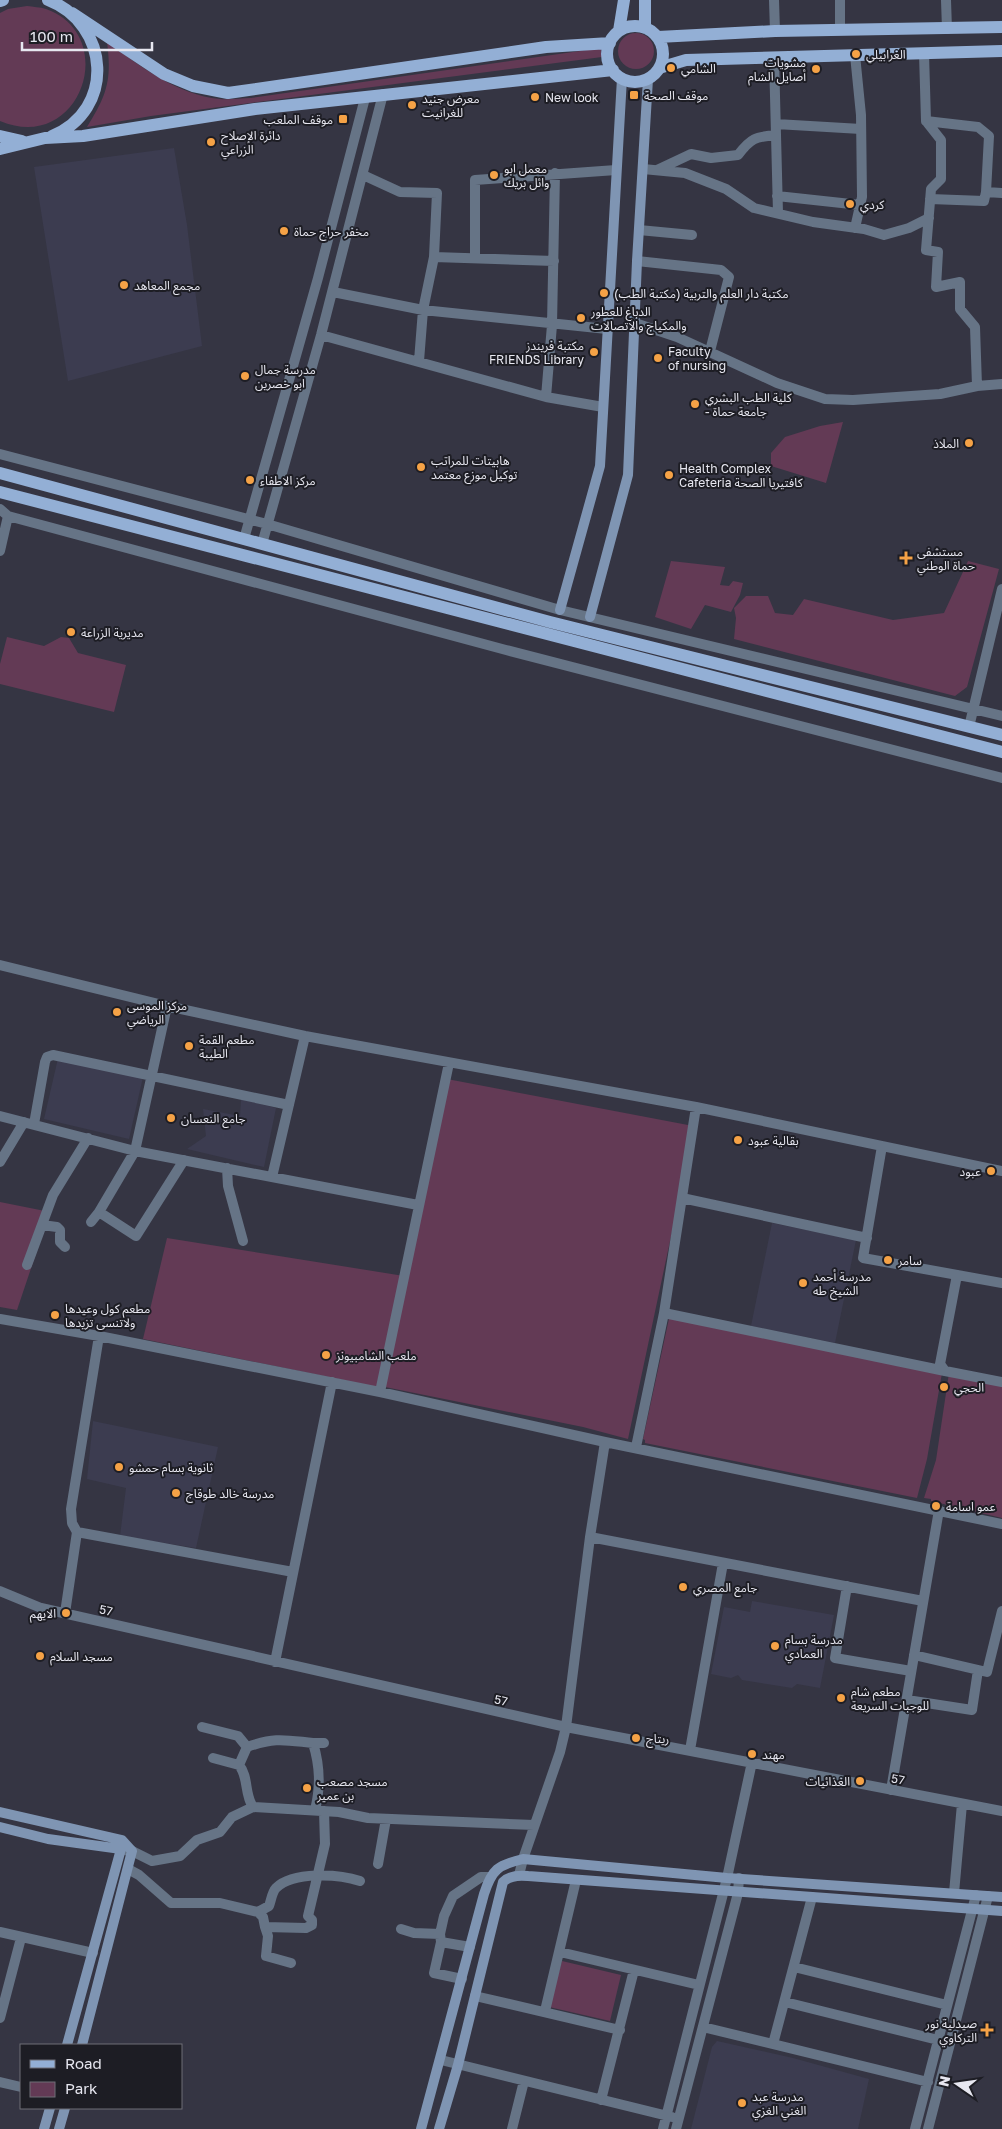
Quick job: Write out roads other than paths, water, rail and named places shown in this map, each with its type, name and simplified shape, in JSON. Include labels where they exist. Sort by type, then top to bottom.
[{"type":"main road","points":[[48,0],[59,4],[164,74],[193,86],[228,93],[546,47],[610,43]]},
{"type":"main road","points":[[624,0],[619,31],[610,43],[608,52],[609,62],[617,74],[630,81],[648,79],[660,68],[686,60],[1002,50]]},
{"type":"main road","points":[[645,0],[645,28]]},
{"type":"main road","points":[[0,149],[45,138],[65,129],[81,115],[94,90],[97,76],[95,48],[90,35],[72,13]]},
{"type":"main road","points":[[619,31],[628,27],[645,28],[658,37],[663,52],[660,68]]},
{"type":"main road","points":[[658,37],[775,31],[1002,27]]},
{"type":"main road","points":[[0,136],[10,140],[28,141],[83,136],[255,109],[365,98],[383,94],[617,74]]},
{"type":"main road","points":[[560,610],[600,466],[616,170],[617,74]]},
{"type":"main road","points":[[590,617],[628,475],[637,261],[648,79]]},
{"type":"main road","points":[[0,473],[550,622],[1002,736]]},
{"type":"main road","points":[[0,492],[1002,752]]},
{"type":"main road","points":[[0,1812],[122,1840],[132,1851],[82,2044]]},
{"type":"main road","points":[[0,1827],[48,1839],[121,1849],[67,2044]]},
{"type":"main road","points":[[421,2129],[490,1876],[501,1865],[523,1859],[728,1878],[1002,1897]]},
{"type":"main road","points":[[439,2129],[458,2065],[503,1882],[507,1878],[519,1875],[724,1892],[1002,1911]]},
{"type":"main road","points":[[44,2129],[50,2109]]},
{"type":"main road","points":[[59,2129],[65,2109]]},
{"type":"street","points":[[774,0],[775,31]]},
{"type":"street","points":[[840,0],[840,30]]},
{"type":"street","points":[[946,0],[946,29]]},
{"type":"street","points":[[924,53],[926,121],[941,140],[941,179],[931,189],[926,250],[938,252],[936,287],[960,282],[960,310],[976,327],[977,386]]},
{"type":"street","points":[[854,55],[861,129],[862,197],[855,228]]},
{"type":"street","points":[[774,57],[778,213]]},
{"type":"street","points":[[262,544],[333,292],[383,94]]},
{"type":"street","points":[[244,539],[248,519],[318,278],[365,98]]},
{"type":"street","points":[[926,121],[978,127],[989,136],[984,201],[930,199]]},
{"type":"street","points":[[656,170],[691,154],[712,158],[738,155],[748,141],[776,130],[861,129]]},
{"type":"street","points":[[643,169],[685,173],[726,189],[754,208],[813,222],[855,228],[884,235],[909,228],[929,218]]},
{"type":"street","points":[[475,258],[474,180],[616,170]]},
{"type":"street","points":[[546,397],[552,325],[555,173]]},
{"type":"street","points":[[364,175],[400,192],[437,193],[434,257],[423,310],[419,361]]},
{"type":"street","points":[[986,192],[1002,193]]},
{"type":"street","points":[[777,196],[860,205]]},
{"type":"street","points":[[639,230],[692,235]]},
{"type":"street","points":[[434,257],[554,261]]},
{"type":"street","points":[[637,261],[721,270],[729,277],[710,351]]},
{"type":"street","points":[[333,292],[423,310],[552,325],[607,329]]},
{"type":"street","points":[[635,323],[678,337],[778,383],[825,399],[852,400],[940,394],[977,386],[1002,384]]},
{"type":"street","points":[[321,336],[419,361],[546,397],[603,407]]},
{"type":"street","points":[[0,454],[267,524],[560,610],[1002,716]]},
{"type":"street","points":[[0,509],[8,516],[496,647],[1002,778]]},
{"type":"street","points":[[0,552],[8,516]]},
{"type":"street","points":[[969,727],[1002,589]]},
{"type":"street","points":[[0,965],[167,1006],[305,1036],[696,1107],[1002,1171]]},
{"type":"street","points":[[91,1222],[99,1212],[135,1151],[167,1006]]},
{"type":"street","points":[[272,1177],[305,1036]]},
{"type":"street","points":[[0,1162],[29,1123],[45,1062],[47,1057],[53,1055],[289,1105]]},
{"type":"street","points":[[380,1392],[449,1063]]},
{"type":"street","points":[[636,1447],[664,1313],[696,1107]]},
{"type":"street","points":[[0,1116],[135,1151],[418,1204]]},
{"type":"street","points":[[27,1264],[53,1195],[88,1138]]},
{"type":"street","points":[[882,1146],[863,1258],[1002,1283]]},
{"type":"street","points":[[99,1212],[136,1236],[184,1160]]},
{"type":"street","points":[[227,1168],[228,1186],[243,1241]]},
{"type":"street","points":[[682,1198],[866,1238]]},
{"type":"street","points":[[42,1225],[57,1227],[60,1230],[60,1242],[65,1247]]},
{"type":"street","points":[[945,1371],[940,1364],[957,1275]]},
{"type":"street","points":[[664,1313],[1002,1382]]},
{"type":"street","points":[[0,1320],[99,1336],[332,1382],[605,1442],[1002,1524]]},
{"type":"street","points":[[65,1613],[77,1532],[72,1523],[71,1509],[99,1336]]},
{"type":"street","points":[[275,1662],[332,1382]]},
{"type":"street","points":[[519,1875],[534,1825],[560,1752],[566,1727],[590,1537],[605,1442]]},
{"type":"street","points":[[891,1790],[939,1510]]},
{"type":"street","points":[[77,1532],[294,1572]]},
{"type":"street","points":[[590,1537],[923,1601]]},
{"type":"street","points":[[690,1750],[723,1563]]},
{"type":"street","points":[[847,1586],[834,1658],[911,1671]]},
{"type":"street","name":"57","points":[[0,1591],[27,1603],[65,1613],[566,1727],[1002,1811]]},
{"type":"street","points":[[914,1656],[988,1672],[1002,1611]]},
{"type":"street","points":[[907,1700],[972,1710],[978,1670]]},
{"type":"street","points":[[202,1727],[238,1736],[247,1746]]},
{"type":"street","points":[[238,1765],[247,1746],[264,1740],[280,1739],[318,1743],[320,1810],[325,1844],[319,1876],[308,1916],[312,1920],[312,1925],[306,1928],[265,1927]]},
{"type":"street","points":[[213,1758],[238,1765],[244,1771],[248,1800],[253,1807]]},
{"type":"street","points":[[663,2129],[728,1878],[752,1762]]},
{"type":"street","points":[[954,1893],[962,1804]]},
{"type":"street","points":[[121,1849],[132,1851],[152,1861],[180,1856],[197,1840],[220,1832],[232,1817],[253,1807],[320,1810],[386,1818],[534,1825]]},
{"type":"street","points":[[378,1864],[386,1818]]},
{"type":"street","points":[[128,1868],[139,1875],[171,1903],[220,1903],[258,1912],[263,1917],[268,1936],[266,1956],[291,1963]]},
{"type":"street","points":[[258,1912],[269,1906],[275,1889],[287,1881],[308,1876],[319,1876],[360,1881]]},
{"type":"street","points":[[462,1979],[434,1973],[444,1916],[453,1896],[481,1877],[490,1876]]},
{"type":"street","points":[[441,2060],[666,2116],[677,2124],[738,1893],[739,1878]]},
{"type":"street","points":[[544,2012],[576,1880]]},
{"type":"street","points":[[915,2129],[976,1895]]},
{"type":"street","points":[[928,2129],[988,1896]]},
{"type":"street","points":[[773,2044],[812,1897]]},
{"type":"street","points":[[401,1929],[441,1938],[470,1948]]},
{"type":"street","points":[[0,1932],[93,1953]]},
{"type":"street","points":[[0,2018],[21,1938]]},
{"type":"street","points":[[560,1952],[699,1985]]},
{"type":"street","points":[[794,1967],[947,2005]]},
{"type":"street","points":[[601,2100],[634,1970]]},
{"type":"street","points":[[475,1996],[620,2030]]},
{"type":"street","points":[[785,2002],[938,2040]]},
{"type":"street","points":[[703,2027],[928,2082]]},
{"type":"street","points":[[512,2129],[524,2081]]},
{"type":"street","points":[[0,2082],[20,2088]]},
{"type":"place","name":"الغرابيلي","points":[[856,54]]},
{"type":"place","name":"الشامي","points":[[671,68]]},
{"type":"place","name":"مشويات أصايل الشام","points":[[816,69]]},
{"type":"place","name":"موقف الصحة","points":[[634,95]]},
{"type":"place","name":"New look","points":[[535,97]]},
{"type":"place","name":"معرض جنيد للغرانيت","points":[[412,105]]},
{"type":"place","name":"موقف الملعب","points":[[343,119]]},
{"type":"place","name":"دائرة الإصلاح الزراعي","points":[[211,142]]},
{"type":"place","name":"معمل ابو وائل بريك","points":[[494,175]]},
{"type":"place","name":"كردي","points":[[850,204]]},
{"type":"place","name":"مخفر حراج حماة","points":[[284,231]]},
{"type":"place","name":"مجمع المعاهد","points":[[124,285]]},
{"type":"place","name":"مكتبة دار العلم والتربية (مكتبة الطب)","points":[[604,293]]},
{"type":"place","name":"الدباغ للعطور والمكياج والاتصالات","points":[[581,318]]},
{"type":"place","name":"مكتبة فريندز FRIENDS Library","points":[[594,352]]},
{"type":"place","name":"Faculty of nursing","points":[[658,358]]},
{"type":"place","name":"مدرسة جمال ابو خصرين","points":[[245,376]]},
{"type":"place","name":"كلية الطب البشري - جامعة حماة","points":[[695,404]]},
{"type":"place","name":"الملاذ","points":[[969,443]]},
{"type":"place","name":"هابيتات للمراتب توكيل موزع معتمد","points":[[421,467]]},
{"type":"place","name":"Health Complex Cafeteria كافتيريا الصحة","points":[[669,475]]},
{"type":"place","name":"مركز الاطفاء","points":[[250,480]]},
{"type":"place","name":"مستشفى حماة الوطني","points":[[906,558]]},
{"type":"place","name":"مديرية الزراعة","points":[[71,632]]},
{"type":"place","name":"مركز الموسى الرياضي","points":[[117,1012]]},
{"type":"place","name":"مطعم القمة الطيبة","points":[[189,1046]]},
{"type":"place","name":"جامع النعسان","points":[[171,1118]]},
{"type":"place","name":"بقالية عبود","points":[[738,1140]]},
{"type":"place","name":"عبود","points":[[991,1171]]},
{"type":"place","name":"سامر","points":[[888,1260]]},
{"type":"place","name":"مدرسة أحمد الشيخ طه","points":[[803,1283]]},
{"type":"place","name":"مطعم كول وعيدها ولاتنسى تزيدها","points":[[55,1315]]},
{"type":"place","name":"ملعب الشامبيونز","points":[[326,1355]]},
{"type":"place","name":"الحجي","points":[[944,1387]]},
{"type":"place","name":"ثانوية بسام حمشو","points":[[119,1467]]},
{"type":"place","name":"مدرسة خالد طوقاج","points":[[176,1493]]},
{"type":"place","name":"عمو اسامة","points":[[936,1506]]},
{"type":"place","name":"جامع المصري","points":[[683,1587]]},
{"type":"place","name":"الايهم","points":[[66,1613]]},
{"type":"place","name":"مدرسة بسام العمادي","points":[[775,1646]]},
{"type":"place","name":"مسجد السلام","points":[[40,1656]]},
{"type":"place","name":"مطعم شام للوجبات السريعة","points":[[841,1698]]},
{"type":"place","name":"ريتاج","points":[[636,1738]]},
{"type":"place","name":"مهند","points":[[752,1754]]},
{"type":"place","name":"الغذائيات","points":[[860,1781]]},
{"type":"place","name":"مسجد مصعب بن عمير","points":[[307,1788]]},
{"type":"place","name":"صيدلية نور التركاوي","points":[[987,2030]]},
{"type":"place","name":"مدرسة عبد الغني الغزي","points":[[742,2103]]}]
